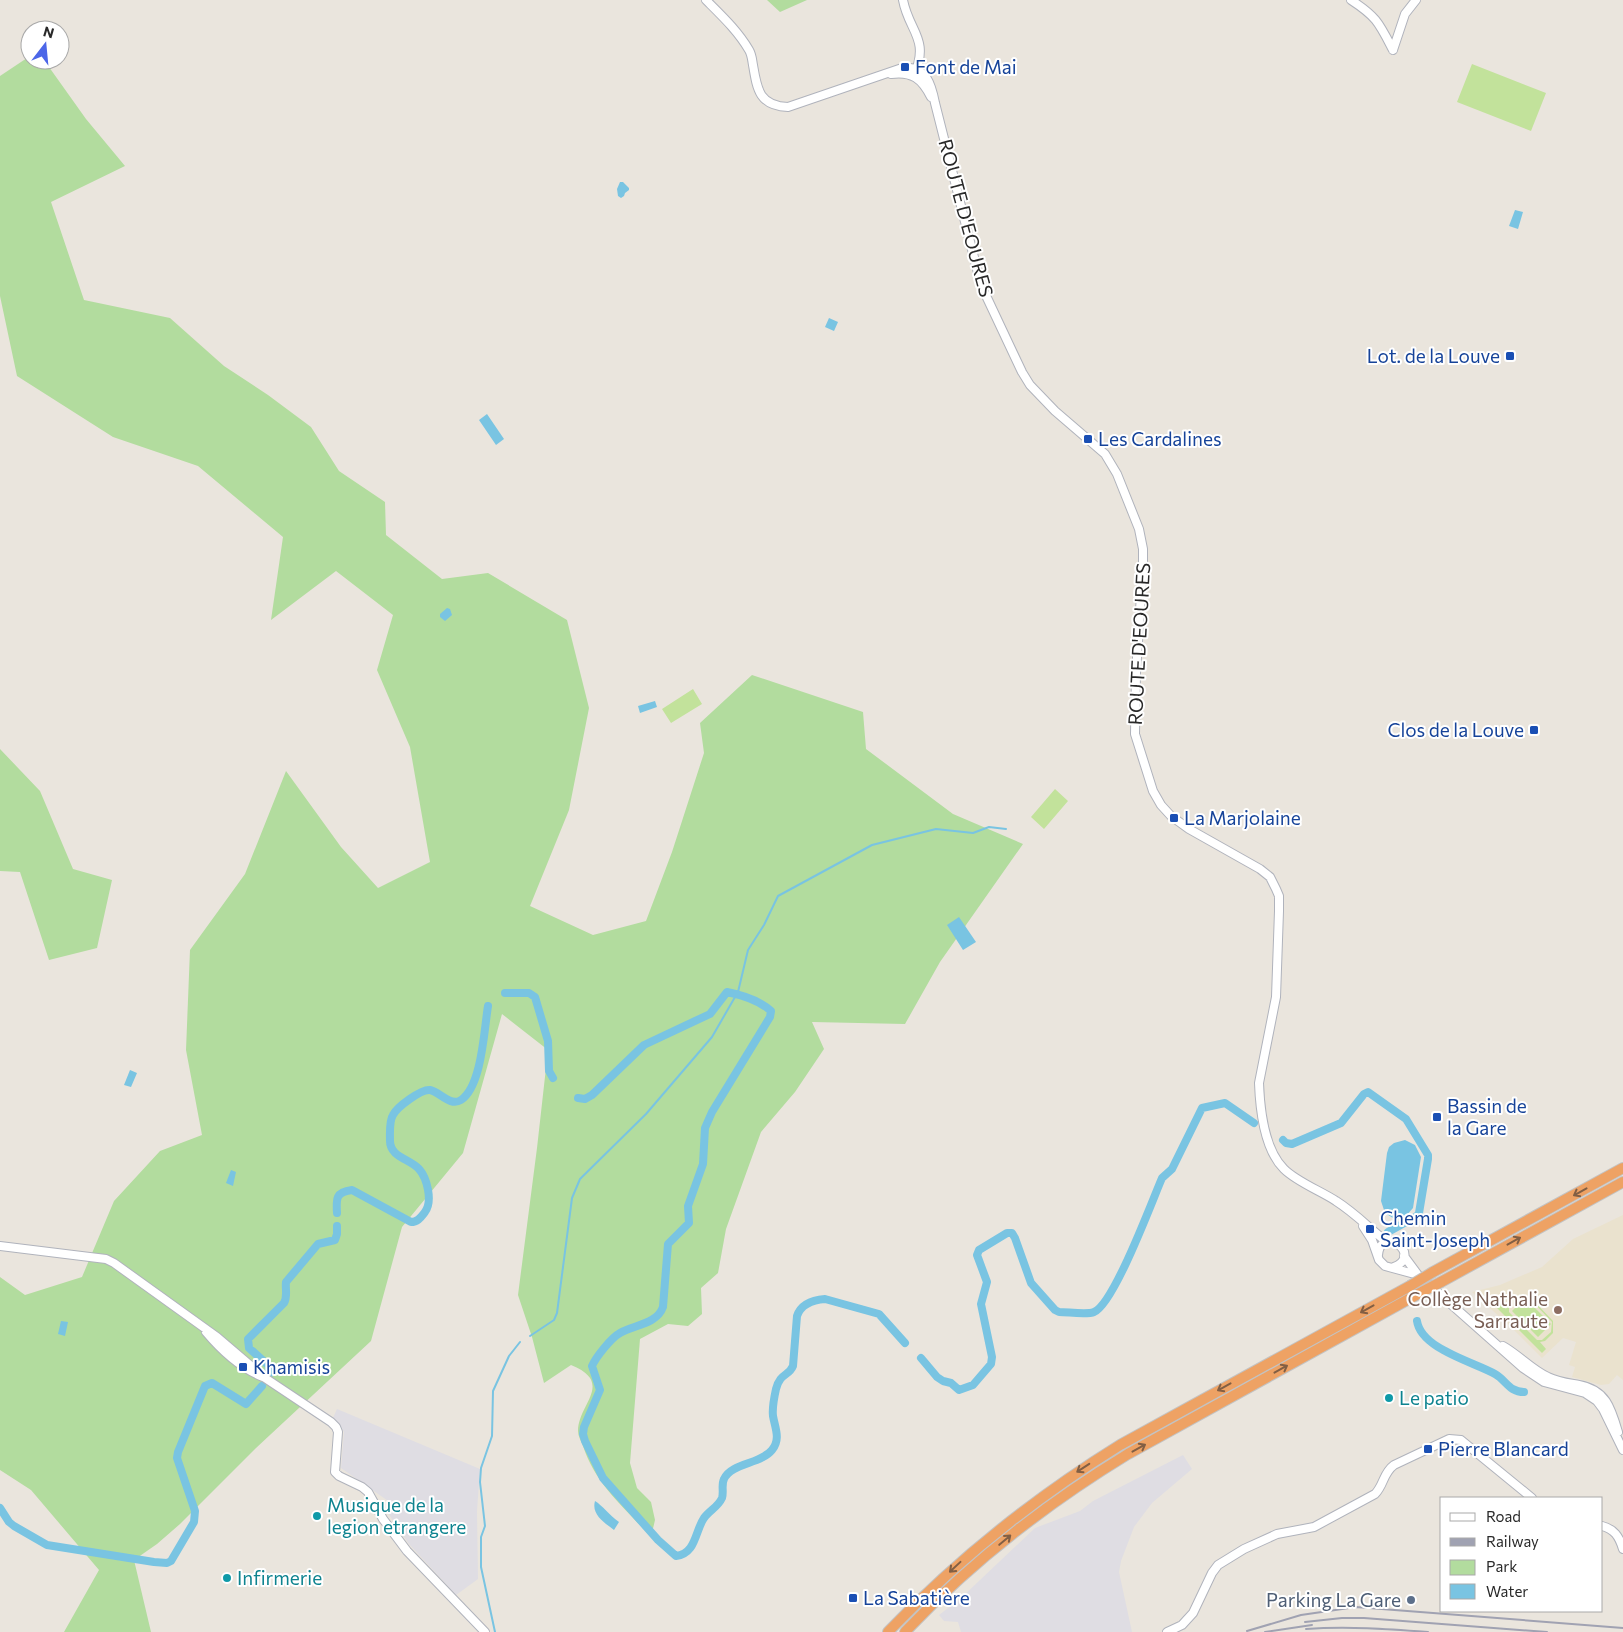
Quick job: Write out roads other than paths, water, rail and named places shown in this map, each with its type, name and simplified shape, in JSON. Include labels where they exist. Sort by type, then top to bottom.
[{"type":"highway","points":[[888,1632],[963,1559],[1050,1490],[1085,1466],[1137,1435],[1623,1168]]},
{"type":"highway","points":[[905,1632],[972,1567],[1022,1526],[1094,1475],[1128,1454],[1623,1182]]},
{"type":"street","points":[[706,0],[742,38],[751,53],[756,83],[760,94],[768,102],[788,107],[883,75],[916,72],[920,60],[919,38],[903,0]]},
{"type":"street","points":[[1351,0],[1369,12],[1378,21],[1393,50],[1405,14],[1416,0]]},
{"type":"street","name":"ROUTE D'EOURES","points":[[916,72],[934,103],[981,285],[999,325],[1030,386],[1055,411],[1105,454],[1117,474],[1139,529],[1144,563],[1136,673],[1134,734],[1154,791],[1161,805],[1171,816],[1189,829],[1260,869],[1270,877],[1279,896],[1276,997],[1259,1083],[1259,1096],[1266,1133],[1275,1158],[1286,1170],[1336,1202],[1388,1242]]},
{"type":"street","name":"ROUTE D'EOURES","points":[[1359,1220],[1372,1240],[1378,1256]]},
{"type":"street","points":[[1418,1275],[1382,1264],[1378,1256],[1381,1245],[1392,1241],[1399,1244],[1402,1247],[1404,1256],[1418,1275],[1496,1342],[1545,1376],[1586,1386],[1602,1395],[1607,1401],[1615,1420],[1623,1449]]},
{"type":"street","points":[[0,1246],[106,1259],[197,1322],[253,1366],[265,1378],[336,1426],[338,1437],[335,1472],[368,1492],[383,1518],[407,1551],[485,1632]]},
{"type":"street","points":[[1394,1267],[1400,1264],[1404,1256]]},
{"type":"street","points":[[1168,1632],[1182,1624],[1193,1613],[1212,1573],[1218,1565],[1258,1542],[1277,1534],[1314,1527],[1375,1494],[1388,1469],[1449,1439],[1461,1440],[1531,1497]]},
{"type":"street","points":[[1603,1526],[1618,1536],[1623,1548]]},
{"type":"water","points":[[620,182],[623,182],[629,188],[621,198],[618,196],[617,189]]},
{"type":"water","points":[[1515,210],[1523,212],[1518,229],[1509,226]]},
{"type":"water","points":[[829,318],[838,322],[834,331],[825,327]]},
{"type":"water","points":[[487,414],[504,439],[496,445],[479,420]]},
{"type":"water","points":[[447,608],[450,609],[452,615],[445,621],[440,617],[440,614]]},
{"type":"water","points":[[655,701],[657,707],[640,713],[638,706]]},
{"type":"water","points":[[959,917],[976,942],[963,950],[947,925]]},
{"type":"water","points":[[130,1070],[137,1073],[131,1087],[124,1085]]},
{"type":"water","points":[[1405,1140],[1415,1145],[1421,1157],[1413,1208],[1406,1216],[1400,1219],[1393,1218],[1385,1213],[1381,1201],[1389,1147],[1394,1143]]},
{"type":"water","points":[[231,1170],[236,1172],[233,1186],[226,1183]]},
{"type":"water","points":[[61,1321],[68,1322],[65,1336],[58,1334]]},
{"type":"water","points":[[595,1501],[619,1522],[614,1530],[597,1514],[594,1506]]},
{"type":"waterway","points":[[738,992],[748,950],[764,925],[778,896],[872,845],[936,829],[973,833],[989,827],[1006,829]]},
{"type":"waterway","points":[[578,1098],[585,1099],[592,1095],[644,1045],[710,1014],[727,992],[750,999],[771,1011],[770,1017],[712,1112],[705,1128],[703,1164],[688,1206],[689,1223],[668,1244],[663,1307],[660,1313],[650,1321],[616,1335],[604,1348],[592,1366],[600,1390],[584,1427],[585,1441],[603,1478],[658,1540],[676,1556],[683,1554],[691,1547],[704,1518],[723,1496],[723,1481],[728,1474],[739,1466],[767,1455],[775,1446],[777,1438],[773,1406],[776,1389],[782,1377],[793,1366],[797,1316],[801,1308],[816,1300],[825,1299],[879,1314],[905,1343]]},
{"type":"waterway","points":[[505,993],[529,993],[535,997],[548,1041],[549,1071],[553,1078]]},
{"type":"waterway","points":[[530,1336],[554,1320],[557,1313],[572,1198],[580,1179],[646,1114],[712,1037],[735,997]]},
{"type":"waterway","points":[[337,1213],[338,1197],[343,1192],[352,1190],[411,1222],[417,1220],[425,1212],[429,1202],[427,1184],[419,1169],[393,1151],[390,1141],[392,1118],[404,1103],[426,1090],[434,1091],[453,1102],[461,1100],[468,1093],[474,1083],[481,1057],[488,1006]]},
{"type":"waterway","points":[[1283,1140],[1286,1143],[1292,1144],[1341,1123],[1364,1094],[1368,1092],[1406,1119],[1428,1155],[1428,1159],[1419,1213],[1417,1216],[1388,1232]]},
{"type":"waterway","points":[[921,1358],[937,1377],[951,1383],[959,1390],[973,1385],[991,1364],[992,1357],[981,1304],[987,1282],[977,1255],[979,1250],[1007,1233],[1012,1233],[1015,1238],[1031,1283],[1055,1310],[1077,1313],[1094,1312],[1102,1305],[1112,1291],[1162,1178],[1172,1169],[1202,1108],[1225,1103],[1254,1123]]},
{"type":"waterway","points":[[270,1373],[268,1365],[249,1348],[248,1339],[284,1303],[286,1282],[318,1244],[335,1240],[337,1226]]},
{"type":"waterway","points":[[1417,1321],[1421,1331],[1438,1347],[1499,1376],[1511,1388],[1524,1392]]},
{"type":"waterway","points":[[495,1632],[481,1567],[481,1537],[485,1526],[480,1482],[481,1468],[492,1436],[493,1391],[509,1356],[520,1342]]},
{"type":"waterway","points":[[0,1508],[14,1526],[47,1545],[167,1563],[171,1561],[194,1522],[195,1511],[177,1458],[205,1386],[212,1383],[246,1404],[262,1386]]},
{"type":"railway","points":[[1247,1631],[1301,1615],[1356,1607],[1623,1628]]},
{"type":"railway","points":[[1305,1622],[1364,1618],[1547,1632]]},
{"type":"railway","points":[[1265,1632],[1312,1625]]},
{"type":"railway","points":[[1306,1629],[1352,1628],[1428,1632]]},
{"type":"place","name":"Font de Mai","points":[[905,67]]},
{"type":"place","name":"Lot. de la Louve","points":[[1510,356]]},
{"type":"place","name":"Les Cardalines","points":[[1088,439]]},
{"type":"place","name":"Clos de la Louve","points":[[1534,730]]},
{"type":"place","name":"La Marjolaine","points":[[1174,818]]},
{"type":"place","name":"Bassin de la Gare","points":[[1437,1117]]},
{"type":"place","name":"Chemin Saint-Joseph","points":[[1370,1229]]},
{"type":"place","name":"Collège Nathalie Sarraute","points":[[1558,1310]]},
{"type":"place","name":"Khamisis","points":[[243,1367]]},
{"type":"place","name":"Le patio","points":[[1389,1398]]},
{"type":"place","name":"Pierre Blancard","points":[[1428,1449]]},
{"type":"place","name":"Musique de la legion etrangere","points":[[317,1516]]},
{"type":"place","name":"Infirmerie","points":[[227,1578]]},
{"type":"place","name":"La Sabatière","points":[[853,1598]]},
{"type":"place","name":"Parking La Gare","points":[[1411,1600]]}]
